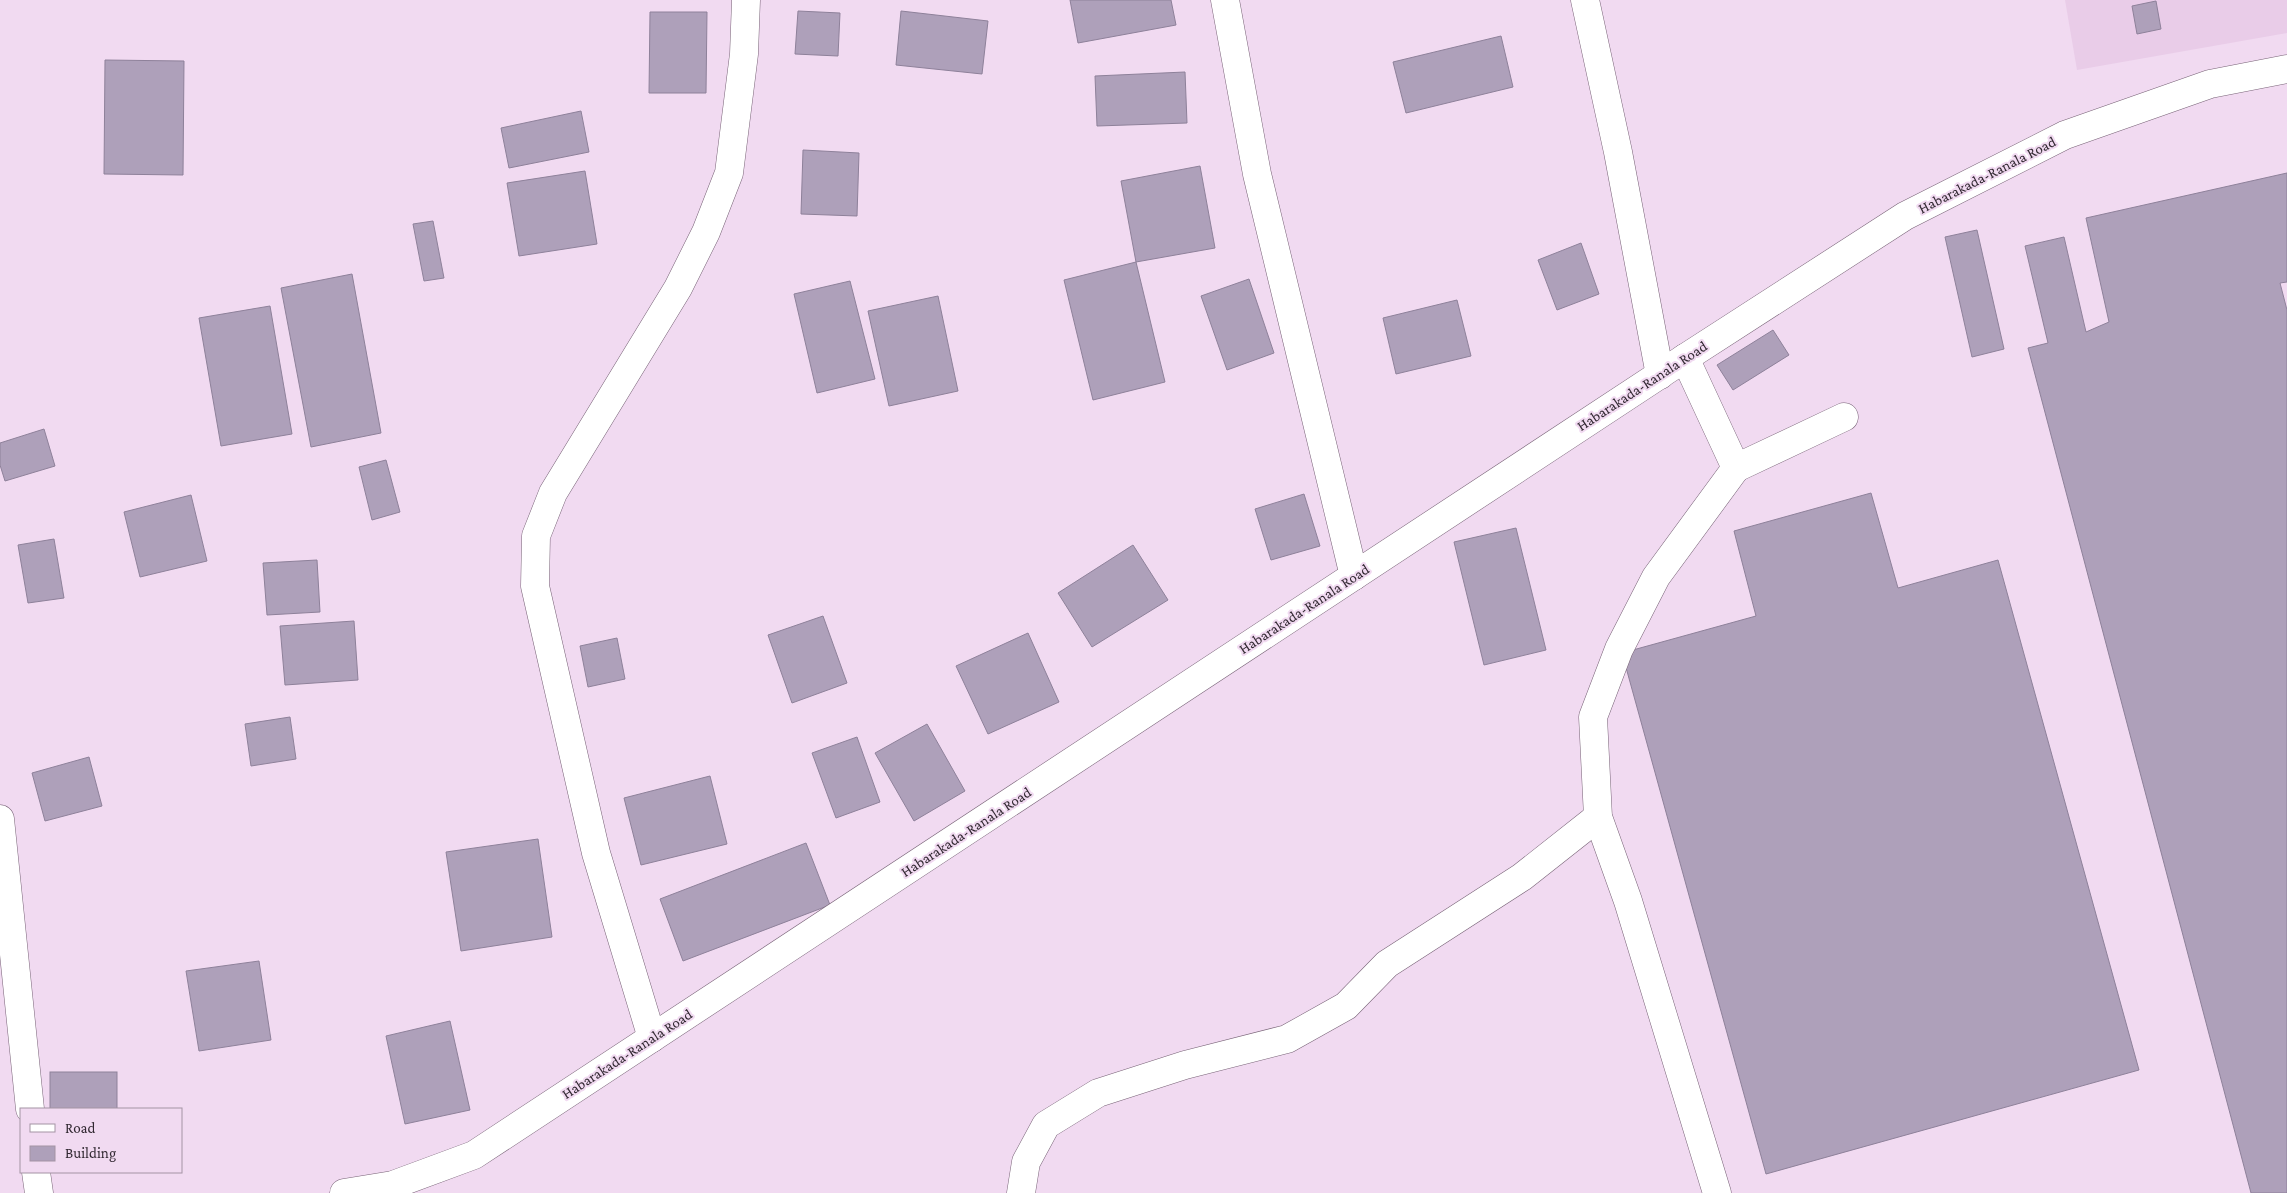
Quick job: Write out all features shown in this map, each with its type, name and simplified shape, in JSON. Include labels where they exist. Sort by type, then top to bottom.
[{"type":"street","points":[[652,1038],[596,853],[535,586],[536,536],[553,493],[678,288],[706,232],[729,173],[744,54],[746,0]]},
{"type":"street","points":[[1225,0],[1257,174],[1354,576]]},
{"type":"street","points":[[1586,0],[1618,152],[1660,375]]},
{"type":"street","name":"Habarakada-Ranala Road","points":[[344,1193],[393,1185],[474,1155],[1685,358],[1905,216],[2066,135],[2210,84],[2287,69]]},
{"type":"street","points":[[1685,358],[1736,468]]},
{"type":"street","points":[[1717,1193],[1628,900],[1598,817],[1593,717],[1619,649],[1656,577],[1736,468],[1844,417]]},
{"type":"street","points":[[1021,1193],[1026,1162],[1046,1125],[1098,1093],[1185,1065],[1287,1039],[1346,1006],[1387,964],[1522,877],[1598,817]]},
{"type":"street","points":[[0,819],[30,1108]]},
{"type":"street","points":[[36,1173],[38,1193]]},
{"type":"shaded area","points":[[2065,0],[2287,0],[2287,33],[2077,70]]},
{"type":"building","points":[[1070,0],[1171,0],[1176,25],[1078,43]]},
{"type":"building","points":[[2156,1],[2161,29],[2137,34],[2132,6]]},
{"type":"building","points":[[798,11],[840,13],[838,56],[795,54]]},
{"type":"building","points":[[901,11],[988,21],[982,74],[896,65]]},
{"type":"building","points":[[650,12],[707,12],[706,93],[649,93]]},
{"type":"building","points":[[1501,36],[1513,87],[1406,113],[1393,62]]},
{"type":"building","points":[[105,60],[184,61],[183,175],[104,174]]},
{"type":"building","points":[[1185,72],[1187,123],[1097,126],[1095,76]]},
{"type":"building","points":[[581,111],[589,152],[509,168],[501,128]]},
{"type":"building","points":[[803,150],[859,153],[857,216],[801,214]]},
{"type":"building","points":[[1200,166],[1215,248],[1136,262],[1121,181]]},
{"type":"building","points":[[585,171],[597,244],[519,256],[507,183]]},
{"type":"building","points":[[2287,173],[2287,282],[2280,283],[2287,310],[2287,1193],[2251,1193],[2028,348],[2048,343],[2025,246],[2064,237],[2086,332],[2109,322],[2086,218]]},
{"type":"building","points":[[433,221],[444,278],[424,281],[413,224]]},
{"type":"building","points":[[1977,230],[2004,349],[1972,357],[1945,237]]},
{"type":"building","points":[[1581,243],[1599,294],[1557,310],[1538,260]]},
{"type":"building","points":[[1136,262],[1165,382],[1093,400],[1064,280]]},
{"type":"building","points":[[352,274],[381,433],[311,447],[281,288]]},
{"type":"building","points":[[1249,279],[1274,353],[1227,370],[1201,296]]},
{"type":"building","points":[[850,281],[875,379],[817,393],[794,294]]},
{"type":"building","points":[[938,296],[958,391],[889,406],[868,311]]},
{"type":"building","points":[[1457,300],[1471,356],[1396,374],[1383,318]]},
{"type":"building","points":[[270,306],[292,434],[221,446],[199,318]]},
{"type":"building","points":[[1773,330],[1789,355],[1733,390],[1717,365]]},
{"type":"building","points":[[44,429],[55,466],[5,481],[0,465],[0,443]]},
{"type":"building","points":[[386,460],[400,512],[372,520],[359,467]]},
{"type":"building","points":[[1871,493],[1898,588],[1998,560],[2139,1070],[1766,1174],[1622,653],[1756,616],[1734,531]]},
{"type":"building","points":[[1304,494],[1320,546],[1271,560],[1255,509]]},
{"type":"building","points":[[191,495],[207,561],[140,577],[124,512]]},
{"type":"building","points":[[1516,528],[1546,650],[1484,665],[1454,542]]},
{"type":"building","points":[[54,539],[64,598],[28,603],[18,545]]},
{"type":"building","points":[[1133,545],[1168,600],[1092,647],[1058,593]]},
{"type":"building","points":[[317,560],[320,612],[267,615],[263,563]]},
{"type":"building","points":[[823,616],[847,683],[792,703],[768,635]]},
{"type":"building","points":[[354,621],[358,680],[285,685],[280,626]]},
{"type":"building","points":[[1028,633],[1059,702],[988,734],[956,666]]},
{"type":"building","points":[[617,638],[625,679],[588,687],[580,646]]},
{"type":"building","points":[[290,717],[296,759],[251,766],[245,724]]},
{"type":"building","points":[[927,724],[965,791],[914,821],[875,753]]},
{"type":"building","points":[[857,737],[880,802],[836,818],[812,753]]},
{"type":"building","points":[[89,757],[102,806],[45,821],[32,773]]},
{"type":"building","points":[[710,776],[727,844],[641,865],[624,798]]},
{"type":"building","points":[[538,839],[552,937],[461,951],[446,852]]},
{"type":"building","points":[[806,843],[830,905],[683,961],[660,899]]},
{"type":"building","points":[[259,961],[271,1040],[199,1051],[186,971]]},
{"type":"building","points":[[450,1021],[470,1110],[405,1124],[386,1036]]},
{"type":"building","points":[[50,1072],[117,1072],[117,1108],[50,1108]]}]
